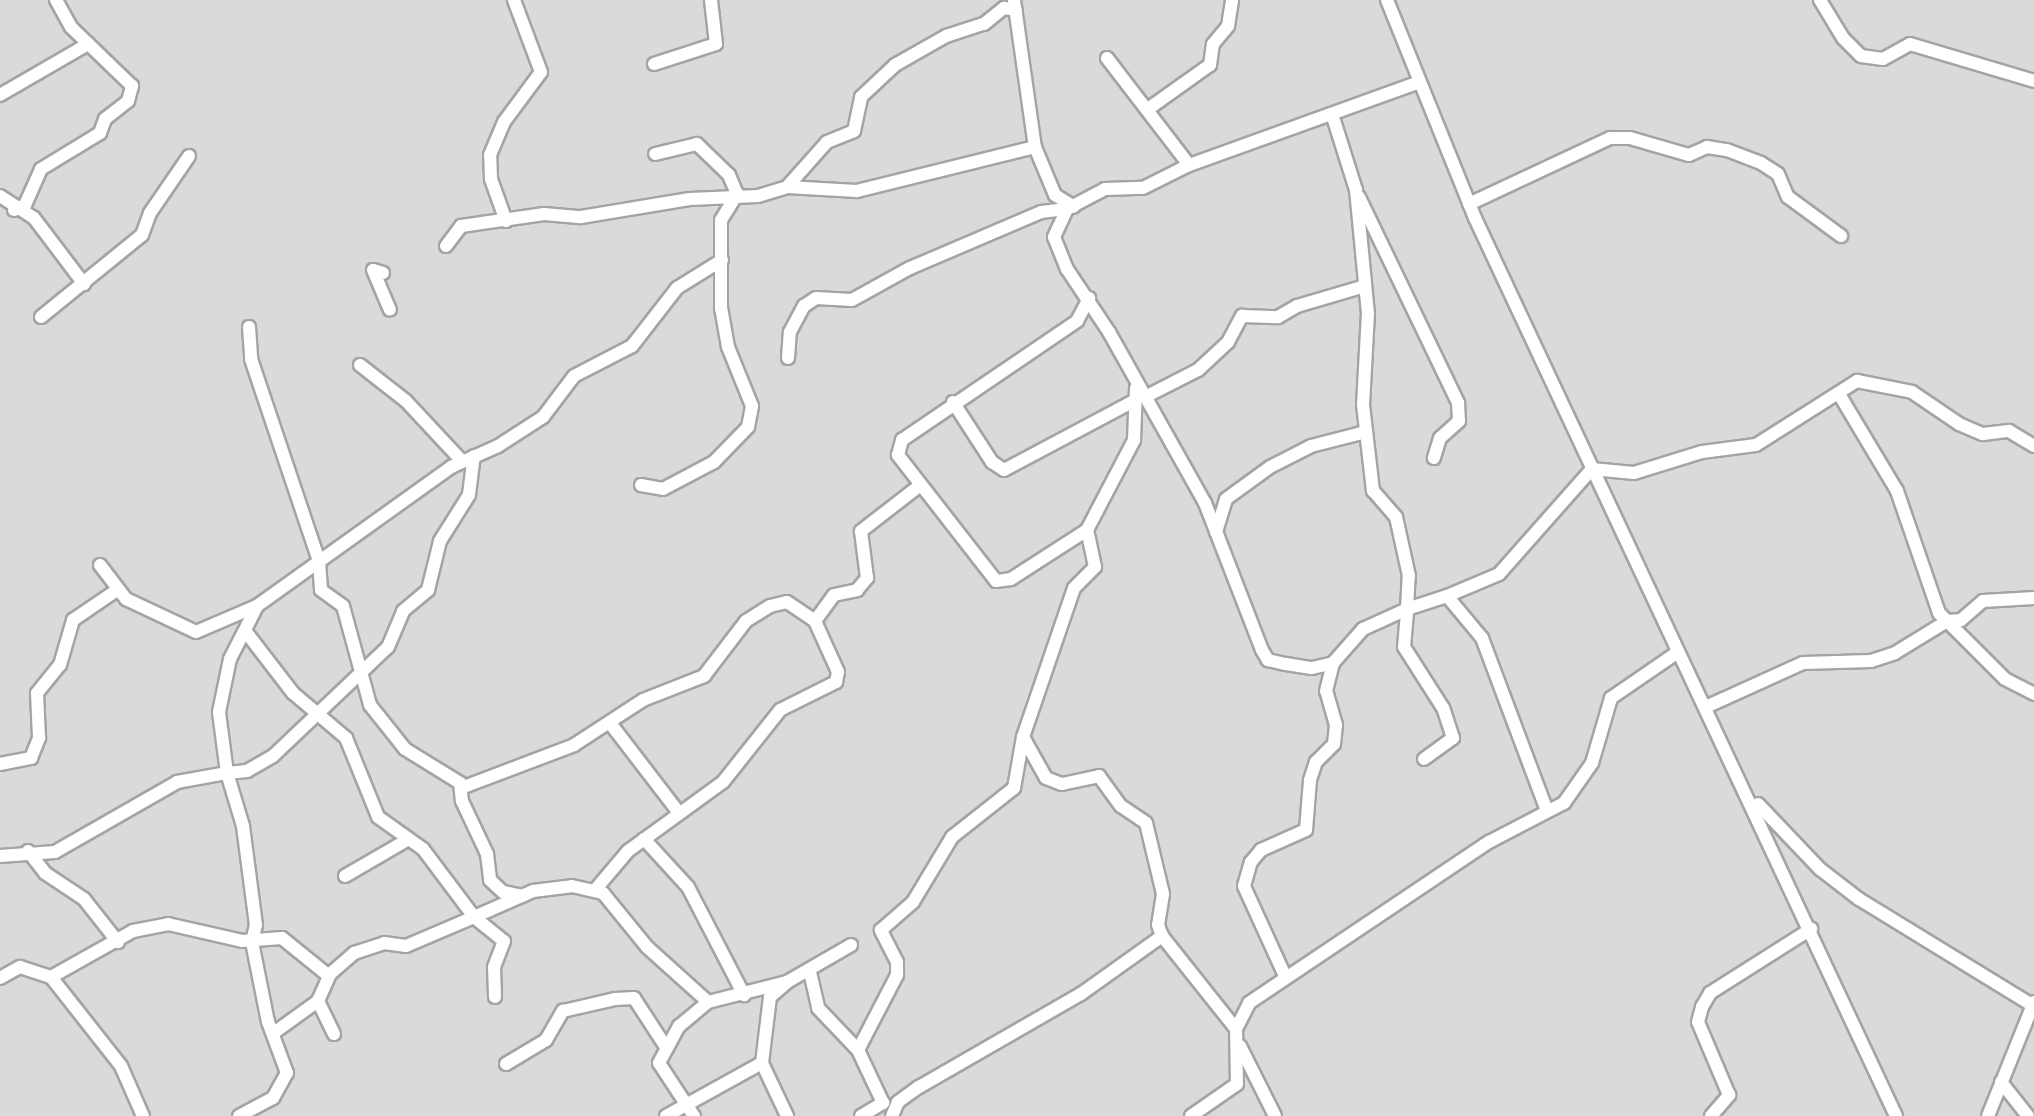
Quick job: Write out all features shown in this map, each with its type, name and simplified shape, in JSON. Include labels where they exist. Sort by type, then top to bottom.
[{"type":"street","points":[[14,210],[25,205],[41,169],[90,142],[105,118],[129,101],[132,86],[126,76],[88,44],[56,0]]},
{"type":"street","points":[[654,64],[716,44],[711,0]]},
{"type":"street","points":[[1148,109],[1210,65],[1213,44],[1228,26],[1232,0]]},
{"type":"street","points":[[1387,0],[1417,83],[1469,204],[1678,652],[1708,706],[1896,1116]]},
{"type":"street","points":[[1820,0],[1842,38],[1861,56],[1883,59],[1910,44],[2034,81]]},
{"type":"street","points":[[506,221],[492,179],[490,155],[504,122],[541,72],[515,1]]},
{"type":"street","points":[[787,187],[827,142],[854,131],[861,97],[895,65],[946,36],[984,24],[1004,8],[1015,5],[1035,147],[1055,195],[1070,208]]},
{"type":"street","points":[[0,95],[88,44]]},
{"type":"street","points":[[1107,58],[1190,165]]},
{"type":"street","points":[[788,358],[790,332],[804,306],[816,298],[852,300],[910,268],[1041,212],[1070,208],[1105,189],[1143,188],[1190,165],[1417,83]]},
{"type":"street","points":[[1332,114],[1356,190],[1458,404],[1459,421],[1440,438],[1434,458]]},
{"type":"street","points":[[1469,204],[1610,138],[1630,138],[1689,155],[1707,147],[1727,150],[1761,163],[1778,174],[1788,197],[1841,236]]},
{"type":"street","points":[[655,154],[698,144],[729,175],[737,194]]},
{"type":"street","points":[[446,246],[461,226],[544,214],[581,218],[737,194],[758,196],[787,187],[857,190],[1035,147]]},
{"type":"street","points":[[41,317],[142,236],[150,213],[189,156]]},
{"type":"street","points":[[1356,190],[1365,286],[1366,432],[1373,491],[1396,517],[1409,570],[1404,647],[1443,708],[1453,738],[1424,759]]},
{"type":"street","points":[[641,485],[663,489],[699,472],[748,427],[752,406],[728,347],[721,309],[721,219],[737,194]]},
{"type":"street","points":[[0,196],[14,210],[34,218],[84,284]]},
{"type":"street","points":[[1070,208],[1054,237],[1067,269],[1089,298],[1138,395],[1216,532],[1268,660],[1311,668],[1334,663]]},
{"type":"street","points":[[99,565],[117,590],[196,632],[257,606],[462,461],[543,417],[574,376],[632,346],[677,288],[722,260]]},
{"type":"street","points":[[383,273],[373,270],[390,310]]},
{"type":"street","points":[[953,402],[992,462],[1004,470],[1138,395],[1198,370],[1228,342],[1242,316],[1278,317],[1297,306],[1365,286]]},
{"type":"street","points":[[1089,298],[1070,327],[953,402],[898,447],[918,487],[996,581],[1011,579],[1087,530],[1134,440],[1139,420],[1138,395]]},
{"type":"street","points":[[249,327],[263,402],[277,425],[319,561],[321,590],[343,606],[348,640],[362,673],[370,705],[405,749],[461,788],[487,854],[490,880],[503,892],[523,896]]},
{"type":"street","points":[[360,365],[406,401],[462,461]]},
{"type":"street","points":[[1592,469],[1634,473],[1702,452],[1756,445],[1857,381],[1912,392],[1959,424],[1983,434],[2009,431],[2034,446]]},
{"type":"street","points":[[1839,394],[1881,456],[1929,593],[1947,621],[2005,679],[2034,694]]},
{"type":"street","points":[[1216,532],[1226,499],[1270,467],[1311,447],[1366,432]]},
{"type":"street","points":[[0,856],[28,851],[55,852],[177,782],[227,772],[247,771],[273,756],[388,646],[403,611],[428,590],[440,541],[469,495],[474,456]]},
{"type":"street","points":[[1285,976],[1244,886],[1261,850],[1306,830],[1310,780],[1316,762],[1334,744],[1336,725],[1326,691],[1334,663],[1363,629],[1407,609],[1447,596],[1499,574],[1592,469]]},
{"type":"street","points":[[815,621],[834,595],[857,590],[867,578],[861,531],[918,487]]},
{"type":"street","points":[[858,1050],[897,975],[897,962],[881,930],[913,902],[952,837],[1014,788],[1023,737],[1074,588],[1095,567],[1087,530]]},
{"type":"street","points":[[0,764],[31,758],[39,738],[37,693],[60,665],[73,620],[117,590]]},
{"type":"street","points":[[1447,596],[1482,638],[1547,810]]},
{"type":"street","points":[[1708,706],[1803,663],[1871,661],[1895,653],[1947,621],[1961,620],[1983,601],[2034,598]]},
{"type":"street","points":[[461,788],[513,772],[610,723],[643,700],[704,676],[746,621],[770,606],[788,602],[815,621],[838,672],[836,682],[780,710],[723,782],[644,839],[595,890]]},
{"type":"street","points":[[238,1116],[264,1104],[281,1088],[287,1073],[252,942],[256,925],[243,826],[227,772],[217,724],[230,659],[246,632],[257,606]]},
{"type":"street","points":[[246,632],[293,693],[318,711],[346,738],[378,817],[407,840],[423,849],[474,917],[504,941],[494,967],[495,997]]},
{"type":"street","points":[[1236,1029],[1249,1003],[1285,976],[1489,842],[1547,810],[1579,788],[1605,732],[1611,698],[1678,652]]},
{"type":"street","points":[[610,723],[679,813]]},
{"type":"street","points":[[1023,737],[1046,778],[1062,784],[1099,776],[1121,806],[1146,823],[1162,894],[1158,925],[1162,936],[1236,1029],[1237,1084],[1191,1116]]},
{"type":"street","points":[[1749,794],[1820,869],[1859,899],[2033,1003],[1988,1116]]},
{"type":"street","points":[[644,839],[688,887],[744,995]]},
{"type":"street","points":[[345,876],[407,840]]},
{"type":"street","points":[[28,851],[45,873],[84,899],[118,942]]},
{"type":"street","points":[[275,1032],[318,1001],[329,976],[354,953],[384,943],[406,946],[523,896],[572,886],[595,890],[611,901],[680,981],[708,1002]]},
{"type":"street","points":[[51,977],[118,942],[133,931],[168,924],[252,942],[282,938],[329,976]]},
{"type":"street","points":[[1711,1116],[1729,1095],[1698,1022],[1702,1007],[1710,993],[1811,929]]},
{"type":"street","points":[[891,1116],[898,1102],[919,1087],[1081,994],[1162,936]]},
{"type":"street","points":[[694,1116],[682,1105],[659,1063],[679,1026],[708,1002],[744,995],[787,982],[851,945]]},
{"type":"street","points":[[1,976],[20,967],[51,977],[121,1066],[143,1116]]},
{"type":"street","points":[[810,972],[818,1008],[858,1050],[891,1116]]},
{"type":"street","points":[[787,982],[770,998],[762,1064],[788,1116]]},
{"type":"street","points":[[506,1064],[546,1040],[563,1011],[615,999],[634,998],[666,1047]]},
{"type":"street","points":[[318,1001],[334,1034]]},
{"type":"street","points":[[1238,1043],[1275,1116]]},
{"type":"street","points":[[666,1116],[682,1105],[762,1064]]},
{"type":"street","points":[[2001,1082],[2028,1116]]},
{"type":"street","points":[[861,1116],[883,1103]]},
{"type":"shaded area","points":[[0,0],[2034,0],[2034,1116],[0,1116]]}]
